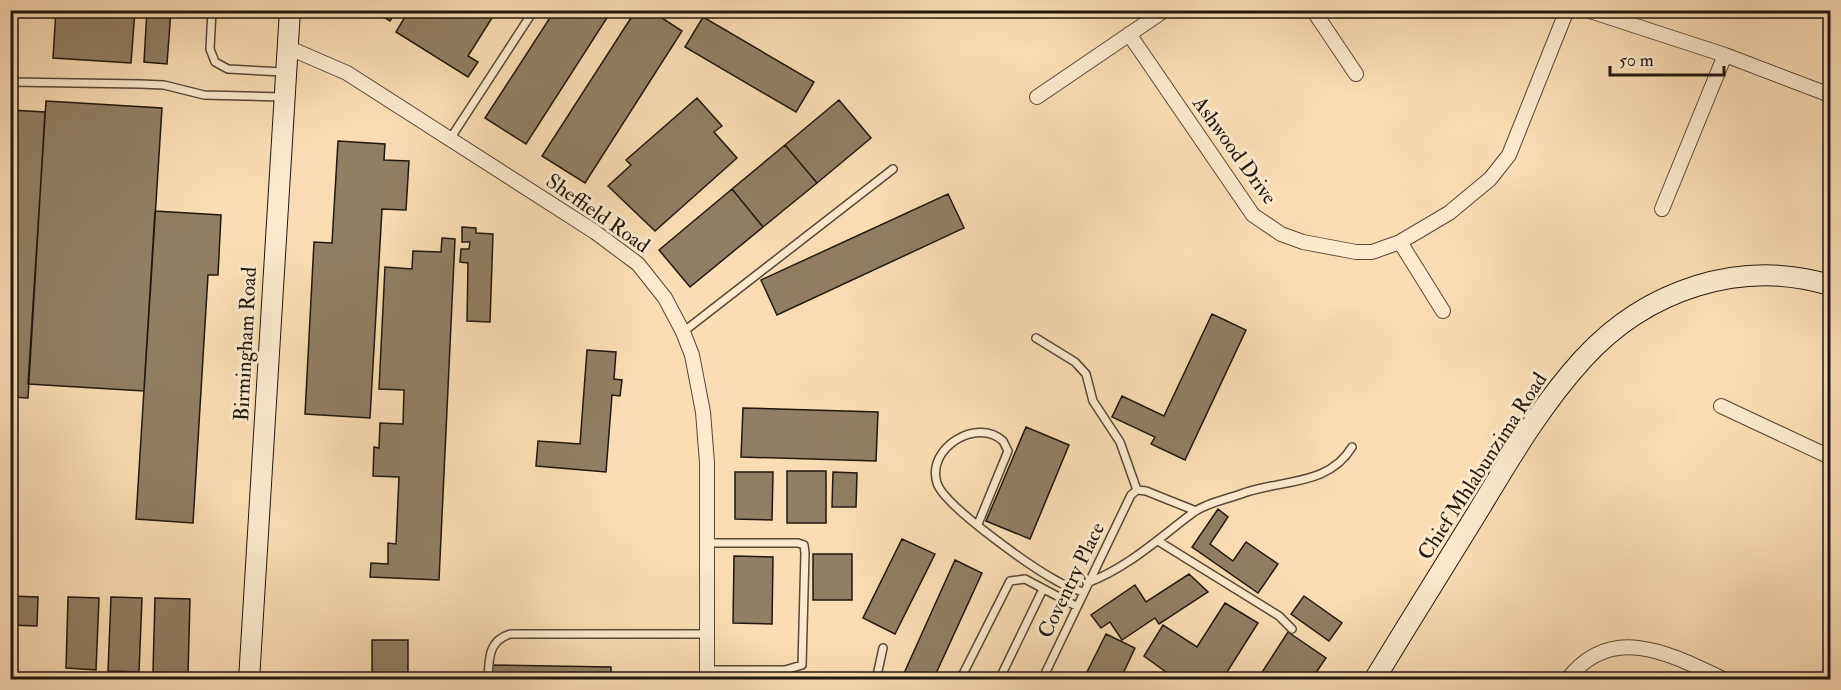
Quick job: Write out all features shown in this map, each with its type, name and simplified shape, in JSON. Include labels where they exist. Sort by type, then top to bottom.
[{"type":"street","name":"Birmingham Road","points":[[249,680],[290,10]]},
{"type":"street","points":[[1037,97],[1165,10]]},
{"type":"street","points":[[1313,10],[1356,74]]},
{"type":"street","name":"Ashwood Drive","points":[[1129,34],[1241,201],[1266,225],[1303,242],[1340,251],[1372,252],[1400,242],[1449,213],[1490,178],[1509,155],[1567,10]]},
{"type":"street","points":[[1587,10],[1725,55],[1830,95]]},
{"type":"street","name":"Sheffield Road","points":[[288,47],[347,73],[595,232],[630,258],[654,282],[683,332],[699,381],[703,412],[707,543],[707,675]]},
{"type":"street","points":[[1662,209],[1725,55]]},
{"type":"street","points":[[1400,242],[1443,310]]},
{"type":"street","name":"Chief Mhlabunzima Road","points":[[1374,680],[1546,405],[1584,358],[1609,336],[1665,297],[1728,278],[1775,275],[1803,277],[1830,285]]},
{"type":"street","points":[[1721,406],[1830,457]]},
{"type":"street","points":[[1567,680],[1582,665],[1609,649],[1636,646],[1666,652],[1725,680]]},
{"type":"lane","points":[[212,10],[210,54],[215,62],[233,70],[286,72]]},
{"type":"lane","points":[[450,139],[534,10]]},
{"type":"lane","points":[[10,82],[141,84],[164,86],[204,95],[284,98]]},
{"type":"lane","points":[[683,332],[893,169]]},
{"type":"lane","points":[[1036,338],[1075,362],[1086,374],[1093,401],[1120,442],[1134,493],[1150,492],[1196,511]]},
{"type":"lane","points":[[978,524],[1008,451],[1000,437],[988,434],[964,436],[954,441],[941,453],[936,463],[936,480],[944,496],[978,524],[1058,581],[1083,592]]},
{"type":"lane","points":[[1087,583],[1112,573],[1196,511],[1272,484],[1315,477],[1343,461],[1352,447]]},
{"type":"lane","name":"Coventry Place","points":[[1042,680],[1087,583],[1134,493]]},
{"type":"lane","points":[[1158,541],[1279,616],[1292,629]]},
{"type":"lane","points":[[707,543],[798,543],[804,545],[806,553],[802,665],[784,670],[707,675]]},
{"type":"lane","points":[[960,680],[1007,583],[1020,578],[1076,606]]},
{"type":"lane","points":[[999,680],[1043,589]]},
{"type":"lane","points":[[488,680],[492,646],[499,639],[510,634],[707,634]]},
{"type":"lane","points":[[876,680],[883,648]]},
{"type":"building","points":[[56,10],[135,10],[131,63],[53,58]]},
{"type":"building","points":[[147,10],[171,10],[167,64],[144,62]]},
{"type":"building","points":[[372,10],[397,10],[390,21]]},
{"type":"building","points":[[409,10],[497,10],[468,56],[478,62],[468,77],[396,32]]},
{"type":"building","points":[[555,10],[612,10],[526,144],[485,118]]},
{"type":"building","points":[[636,10],[650,10],[682,31],[585,183],[542,156]]},
{"type":"building","points":[[703,17],[814,82],[796,112],[685,47]]},
{"type":"building","points":[[697,98],[722,126],[714,132],[737,158],[655,231],[608,186],[631,165],[626,160]]},
{"type":"building","points":[[839,100],[871,138],[817,183],[785,145]]},
{"type":"building","points":[[46,101],[162,108],[144,391],[28,384]]},
{"type":"building","points":[[10,110],[45,112],[28,398],[10,397]]},
{"type":"building","points":[[338,141],[385,144],[384,160],[409,161],[406,210],[382,209],[370,418],[305,414],[314,242],[332,243]]},
{"type":"building","points":[[785,145],[817,183],[763,227],[732,189]]},
{"type":"building","points":[[732,189],[763,227],[690,287],[659,250]]},
{"type":"building","points":[[948,194],[964,228],[777,315],[761,280]]},
{"type":"building","points":[[155,211],[221,215],[218,275],[208,275],[193,523],[136,519]]},
{"type":"building","points":[[462,227],[476,228],[476,233],[493,234],[490,322],[467,321],[468,263],[460,262],[461,249],[469,249],[470,242],[462,242]]},
{"type":"building","points":[[442,238],[455,239],[439,580],[370,577],[371,563],[388,564],[388,543],[396,544],[399,477],[373,476],[374,447],[379,448],[380,423],[403,424],[404,390],[379,389],[385,267],[412,269],[413,251],[441,252]]},
{"type":"building","points":[[1212,314],[1246,330],[1185,460],[1151,444],[1155,437],[1112,417],[1122,396],[1164,416]]},
{"type":"building","points":[[587,350],[616,352],[614,379],[622,380],[620,396],[612,395],[606,472],[536,466],[538,441],[580,444]]},
{"type":"building","points":[[743,408],[878,412],[876,461],[741,457]]},
{"type":"building","points":[[1026,427],[1069,445],[1030,539],[986,521]]},
{"type":"building","points":[[787,471],[826,471],[826,523],[787,523]]},
{"type":"building","points":[[735,472],[773,472],[772,520],[735,519]]},
{"type":"building","points":[[833,472],[857,473],[856,507],[832,507]]},
{"type":"building","points":[[1218,509],[1228,517],[1210,544],[1233,561],[1246,542],[1278,564],[1258,593],[1192,547]]},
{"type":"building","points":[[902,539],[935,554],[895,634],[863,618]]},
{"type":"building","points":[[813,554],[852,554],[852,600],[813,600]]},
{"type":"building","points":[[734,556],[773,557],[772,624],[733,623]]},
{"type":"building","points":[[955,560],[982,573],[933,680],[901,680]]},
{"type":"building","points":[[1189,574],[1208,592],[1159,624],[1155,618],[1122,640],[1110,622],[1101,628],[1091,615],[1135,585],[1146,602]]},
{"type":"building","points":[[10,596],[38,597],[37,626],[10,625]]},
{"type":"building","points":[[1304,596],[1342,623],[1329,641],[1291,614]]},
{"type":"building","points":[[68,597],[99,598],[96,670],[66,668]]},
{"type":"building","points":[[111,597],[142,598],[139,672],[108,671]]},
{"type":"building","points":[[155,598],[190,599],[188,674],[153,672]]},
{"type":"building","points":[[1225,603],[1258,623],[1222,680],[1177,680],[1144,656],[1163,625],[1197,647]]},
{"type":"building","points":[[1288,632],[1326,658],[1311,680],[1257,680]]},
{"type":"building","points":[[1106,634],[1135,648],[1120,680],[1083,680]]},
{"type":"building","points":[[372,640],[408,640],[408,680],[372,680]]},
{"type":"building","points":[[492,665],[611,667],[611,680],[492,680]]}]
